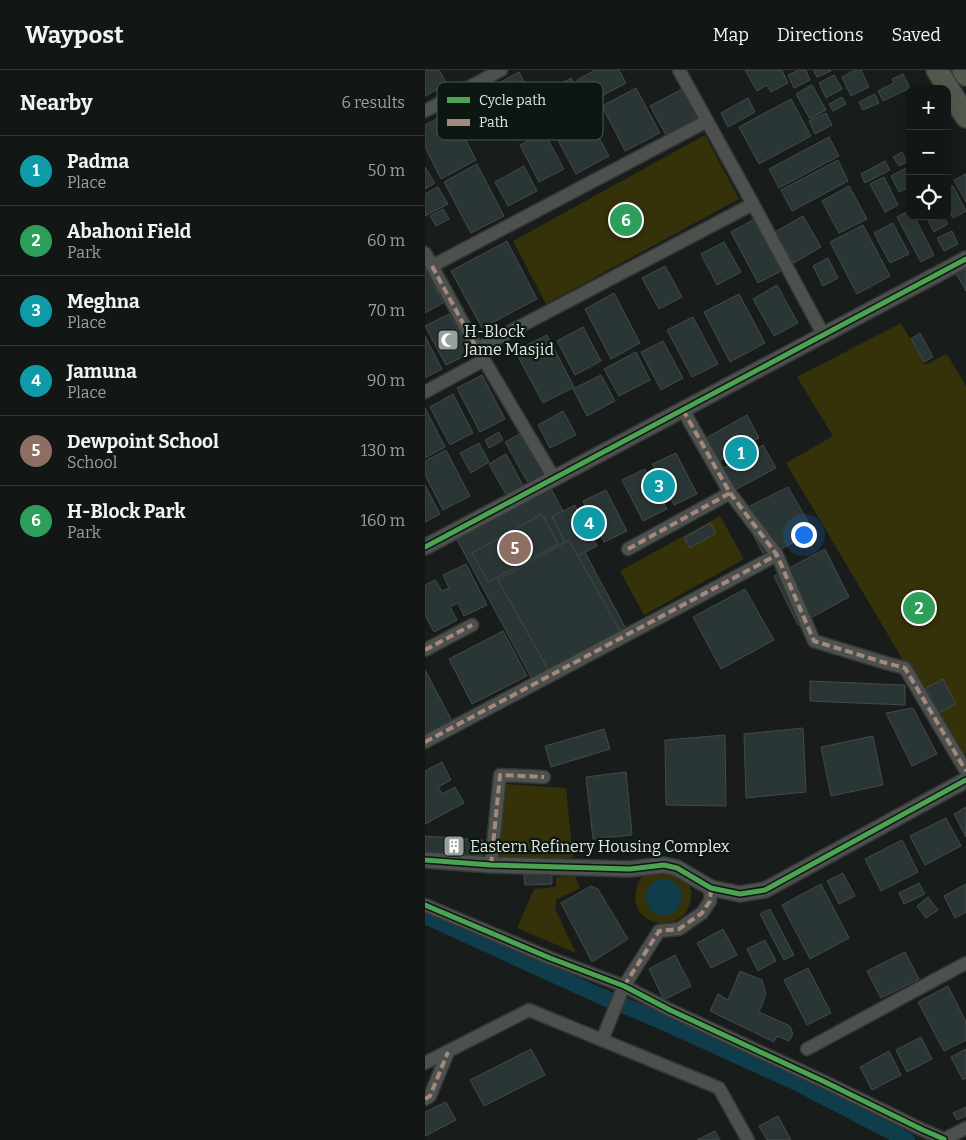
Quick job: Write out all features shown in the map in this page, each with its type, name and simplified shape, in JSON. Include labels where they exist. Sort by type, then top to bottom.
[{"type":"highway","points":[[937,70],[966,117]]},
{"type":"highway","points":[[963,70],[966,75]]},
{"type":"street","points":[[479,82],[501,70]]},
{"type":"street","points":[[679,70],[823,334]]},
{"type":"street","points":[[425,111],[437,105]]},
{"type":"street","points":[[432,266],[707,121]]},
{"type":"street","points":[[477,349],[753,204]]},
{"type":"street","points":[[425,252],[477,349],[554,478]]},
{"type":"street","points":[[425,547],[966,258]]},
{"type":"street","points":[[425,392],[484,360]]},
{"type":"street","points":[[683,410],[730,493],[777,555],[814,641],[905,668],[966,771]]},
{"type":"street","points":[[628,549],[730,493]]},
{"type":"street","points":[[425,742],[777,555]]},
{"type":"street","points":[[425,650],[472,625]]},
{"type":"street","points":[[491,865],[500,775],[544,777]]},
{"type":"street","points":[[425,860],[491,865],[630,870],[664,865],[677,868],[711,888],[740,894],[765,890],[966,780]]},
{"type":"street","points":[[601,1040],[624,986],[659,931],[679,929],[702,913],[710,901],[711,888]]},
{"type":"street","points":[[425,905],[550,958],[624,986],[670,1010],[923,1130],[950,1138],[966,1128]]},
{"type":"street","points":[[807,1049],[966,963]]},
{"type":"street","points":[[425,1063],[529,1010],[719,1088],[748,1140]]},
{"type":"street","points":[[425,1099],[430,1096],[448,1052]]},
{"type":"shaded area","points":[[705,135],[739,199],[546,304],[513,241]]},
{"type":"shaded area","points":[[901,323],[925,365],[947,354],[966,386],[966,753],[960,756],[786,463],[833,436],[797,377]]},
{"type":"shaded area","points":[[720,516],[744,559],[644,615],[620,571]]},
{"type":"shaded area","points":[[506,784],[566,788],[573,858],[499,858]]},
{"type":"shaded area","points":[[663,867],[684,878],[690,887],[691,899],[687,911],[679,919],[659,923],[649,920],[641,913],[636,903],[636,891],[639,882],[645,874]]},
{"type":"shaded area","points":[[575,876],[580,888],[556,900],[555,909],[576,953],[517,928],[534,889],[556,887],[556,877]]},
{"type":"water","points":[[664,879],[677,884],[682,897],[677,910],[664,915],[651,910],[646,897],[651,884]]},
{"type":"building","points":[[425,70],[439,70],[446,82],[437,82],[437,89],[425,96]]},
{"type":"building","points":[[595,70],[619,70],[626,83],[603,95],[603,82],[578,82],[577,80]]},
{"type":"building","points":[[745,70],[782,70],[788,83],[771,92],[767,85],[757,91]]},
{"type":"building","points":[[799,70],[806,70],[810,80],[794,88],[788,75]]},
{"type":"building","points":[[813,70],[831,70],[831,71],[817,77]]},
{"type":"building","points":[[855,70],[861,70],[869,87],[851,96],[842,77]]},
{"type":"building","points":[[519,72],[524,82],[501,82]]},
{"type":"building","points":[[903,74],[908,85],[906,85],[906,90],[883,101],[878,91],[894,83],[892,79]]},
{"type":"building","points":[[834,75],[842,89],[826,98],[819,83]]},
{"type":"building","points":[[571,78],[573,82],[564,82]]},
{"type":"building","points":[[812,85],[826,110],[810,119],[796,94]]},
{"type":"building","points":[[636,88],[660,133],[625,151],[603,105]]},
{"type":"building","points":[[684,88],[699,118],[666,135],[650,106]]},
{"type":"building","points":[[875,94],[879,103],[863,110],[859,102]]},
{"type":"building","points":[[842,97],[846,104],[833,111],[829,104]]},
{"type":"building","points":[[748,98],[755,112],[728,127],[721,113]]},
{"type":"building","points":[[791,99],[811,136],[759,164],[739,127]]},
{"type":"building","points":[[826,113],[832,125],[815,134],[809,121]]},
{"type":"building","points":[[437,119],[437,140],[466,140],[476,160],[441,179],[425,147],[425,125]]},
{"type":"building","points":[[829,137],[839,156],[779,188],[769,169]]},
{"type":"building","points":[[529,140],[548,140],[564,169],[539,182],[520,145]]},
{"type":"building","points":[[558,140],[600,140],[609,156],[576,174]]},
{"type":"building","points":[[902,152],[906,162],[899,166],[893,157]]},
{"type":"building","points":[[838,160],[848,181],[792,211],[781,190]]},
{"type":"building","points":[[885,161],[890,170],[865,183],[861,174]]},
{"type":"building","points":[[477,164],[504,216],[471,233],[444,182]]},
{"type":"building","points":[[524,166],[537,191],[508,206],[495,182]]},
{"type":"building","points":[[425,167],[435,183],[425,189]]},
{"type":"building","points":[[906,168],[906,189],[899,192],[891,176]]},
{"type":"building","points":[[966,174],[966,202],[954,180]]},
{"type":"building","points":[[884,177],[898,205],[885,212],[870,184]]},
{"type":"building","points":[[849,186],[867,219],[839,233],[822,201]]},
{"type":"building","points":[[953,186],[966,211],[953,218],[951,214],[951,187]]},
{"type":"building","points":[[438,187],[448,204],[425,216],[425,194]]},
{"type":"building","points":[[443,209],[449,219],[436,226],[430,216]]},
{"type":"building","points":[[906,212],[906,220],[916,220],[934,255],[921,262],[897,217]]},
{"type":"building","points":[[764,214],[791,266],[758,283],[731,232]]},
{"type":"building","points":[[803,216],[821,247],[794,263],[775,232]]},
{"type":"building","points":[[928,220],[946,220],[948,224],[934,232]]},
{"type":"building","points":[[893,223],[909,254],[890,263],[874,233]]},
{"type":"building","points":[[863,225],[890,276],[857,294],[830,242]]},
{"type":"building","points":[[952,231],[958,244],[944,251],[937,238]]},
{"type":"building","points":[[507,241],[537,299],[482,328],[451,271]]},
{"type":"building","points":[[724,242],[741,272],[717,285],[701,254]]},
{"type":"building","points":[[828,258],[838,278],[823,286],[813,266]]},
{"type":"building","points":[[966,261],[966,291],[953,268]]},
{"type":"building","points":[[665,266],[682,297],[659,309],[642,278]]},
{"type":"building","points":[[425,268],[443,303],[425,313]]},
{"type":"building","points":[[777,285],[798,323],[774,336],[753,299]]},
{"type":"building","points":[[614,293],[640,343],[611,359],[585,309]]},
{"type":"building","points":[[739,294],[765,343],[730,362],[704,312]]},
{"type":"building","name":"H-Block Jame Masjid","points":[[449,314],[470,353],[446,365],[425,326]]},
{"type":"building","points":[[693,317],[718,364],[692,377],[667,330]]},
{"type":"building","points":[[583,327],[601,361],[575,375],[557,341]]},
{"type":"building","points":[[920,333],[933,357],[924,362],[911,339]]},
{"type":"building","points":[[547,335],[574,387],[543,403],[515,351]]},
{"type":"building","points":[[425,336],[442,369],[425,378]]},
{"type":"building","points":[[663,341],[683,378],[661,390],[641,352]]},
{"type":"building","points":[[636,352],[650,380],[619,396],[604,369]]},
{"type":"building","points":[[482,375],[505,419],[480,432],[457,388]]},
{"type":"building","points":[[601,375],[615,401],[587,416],[573,389]]},
{"type":"building","points":[[453,394],[473,433],[450,445],[430,407]]},
{"type":"building","points":[[425,408],[445,447],[425,458]]},
{"type":"building","points":[[563,411],[576,435],[550,448],[538,425]]},
{"type":"building","points":[[747,415],[759,438],[747,444],[752,452],[763,445],[776,468],[735,490],[723,468],[736,461],[732,453],[719,461],[706,438]]},
{"type":"building","points":[[499,432],[503,440],[489,448],[485,440]]},
{"type":"building","points":[[523,432],[548,478],[531,488],[505,442]]},
{"type":"building","points":[[479,443],[489,462],[471,473],[460,453]]},
{"type":"building","points":[[446,450],[470,496],[443,510],[425,475],[425,461]]},
{"type":"building","points":[[676,453],[697,494],[674,505],[667,492],[660,496],[667,509],[643,521],[622,480],[645,469],[651,481],[659,477],[652,464]]},
{"type":"building","points":[[506,454],[526,491],[509,500],[489,464]]},
{"type":"building","points":[[425,485],[440,514],[425,522]]},
{"type":"building","points":[[550,487],[626,629],[532,679],[456,538]]},
{"type":"building","points":[[788,487],[814,532],[765,557],[740,511]]},
{"type":"building","points":[[606,490],[627,531],[604,542],[597,529],[590,533],[597,546],[573,558],[552,517],[575,505],[581,518],[589,514],[583,501]]},
{"type":"building","points":[[542,514],[558,544],[488,582],[472,553]]},
{"type":"building","points":[[710,523],[716,533],[690,548],[684,538]]},
{"type":"building","points":[[569,540],[620,631],[549,671],[498,580]]},
{"type":"building","points":[[825,549],[849,597],[798,625],[774,576]]},
{"type":"building","points":[[466,564],[487,605],[464,616],[458,603],[450,607],[457,620],[434,632],[425,615],[425,585],[435,580],[442,591],[449,588],[443,575]]},
{"type":"building","points":[[745,589],[774,640],[721,669],[693,617]]},
{"type":"building","points":[[503,631],[527,676],[472,704],[449,659]]},
{"type":"building","points":[[425,670],[452,721],[425,735]]},
{"type":"building","points":[[943,679],[956,704],[939,713],[926,688]]},
{"type":"building","points":[[810,681],[905,685],[905,705],[810,701]]},
{"type":"building","points":[[913,708],[937,754],[912,766],[886,713]]},
{"type":"building","points":[[803,728],[806,792],[746,798],[744,734]]},
{"type":"building","points":[[604,729],[610,749],[551,767],[545,746]]},
{"type":"building","points":[[725,735],[726,806],[666,805],[665,740]]},
{"type":"building","points":[[873,736],[883,785],[831,796],[821,747]]},
{"type":"building","points":[[442,762],[451,780],[438,787],[442,794],[455,787],[464,803],[425,824],[425,804],[427,803],[425,800],[425,771]]},
{"type":"building","points":[[626,772],[632,835],[593,839],[586,777]]},
{"type":"building","points":[[966,807],[966,837],[954,814]]},
{"type":"building","points":[[946,818],[961,846],[925,865],[910,836]]},
{"type":"building","name":"Eastern Refinery Housing Complex","points":[[425,836],[483,840],[482,856],[425,852]]},
{"type":"building","points":[[902,840],[918,872],[881,891],[865,859]]},
{"type":"building","points":[[843,873],[855,896],[839,904],[827,881]]},
{"type":"building","points":[[552,874],[552,884],[525,885],[524,875]]},
{"type":"building","points":[[919,883],[925,894],[904,904],[899,893]]},
{"type":"building","points":[[821,884],[849,938],[810,959],[782,905]]},
{"type":"building","points":[[966,884],[966,912],[955,918],[944,896]]},
{"type":"building","points":[[591,886],[598,889],[628,939],[592,962],[561,903]]},
{"type":"building","points":[[928,897],[938,910],[926,918],[917,906]]},
{"type":"building","points":[[770,909],[794,955],[784,960],[760,914]]},
{"type":"building","points":[[723,929],[737,955],[711,968],[697,943]]},
{"type":"building","points":[[765,940],[776,961],[758,971],[747,949]]},
{"type":"building","points":[[905,952],[919,979],[881,998],[867,971]]},
{"type":"building","points":[[675,955],[691,986],[664,1000],[649,969]]},
{"type":"building","points":[[808,968],[831,1013],[807,1025],[784,980]]},
{"type":"building","points":[[740,971],[762,980],[766,994],[759,1012],[790,1026],[793,1034],[789,1041],[777,1036],[774,1042],[710,1011],[718,994],[728,1000]]},
{"type":"building","points":[[948,986],[966,1022],[966,1040],[944,1051],[918,1002]]},
{"type":"building","points":[[921,1037],[932,1059],[907,1072],[896,1050]]},
{"type":"building","points":[[531,1049],[545,1075],[484,1106],[470,1080]]},
{"type":"building","points":[[966,1049],[966,1078],[963,1080],[951,1057]]},
{"type":"building","points":[[889,1051],[901,1075],[872,1090],[860,1067]]},
{"type":"building","points":[[446,1102],[456,1120],[425,1136],[425,1112]]},
{"type":"building","points":[[966,1107],[966,1116],[957,1120],[953,1113]]},
{"type":"building","points":[[778,1116],[791,1140],[767,1140],[759,1126]]},
{"type":"building","points":[[715,1131],[720,1140],[697,1140]]},
{"type":"waterway","points":[[425,916],[795,1082],[907,1140]]},
{"type":"marked path","points":[[432,266],[477,349]]},
{"type":"marked path","points":[[628,549],[730,493],[683,410]]},
{"type":"marked path","points":[[730,493],[777,555],[814,641],[905,668],[966,771]]},
{"type":"marked path","points":[[425,742],[777,555]]},
{"type":"marked path","points":[[425,650],[472,625]]},
{"type":"marked path","points":[[491,865],[500,775],[544,777]]},
{"type":"marked path","points":[[624,986],[659,931],[679,929],[702,913],[710,901],[711,888]]},
{"type":"marked path","points":[[425,1099],[430,1096],[448,1052]]},
{"type":"cycle path","points":[[425,547],[966,259]]},
{"type":"cycle path","points":[[425,860],[491,865],[630,869],[664,865],[677,868],[711,888],[740,894],[765,890],[966,780]]},
{"type":"cycle path","points":[[425,905],[550,958],[624,986],[670,1010],[944,1139]]},
{"type":"place","name":"H-Block Park","points":[[626,220]]},
{"type":"place","name":"H-Block Jame Masjid","points":[[448,340]]},
{"type":"place","name":"Padma","points":[[741,453]]},
{"type":"place","name":"Meghna","points":[[659,486]]},
{"type":"place","name":"Jamuna","points":[[589,523]]},
{"type":"place","name":"Dewpoint School","points":[[515,548]]},
{"type":"place","name":"Abahoni Field","points":[[919,608]]},
{"type":"place","name":"Eastern Refinery Housing Complex","points":[[454,846]]}]
